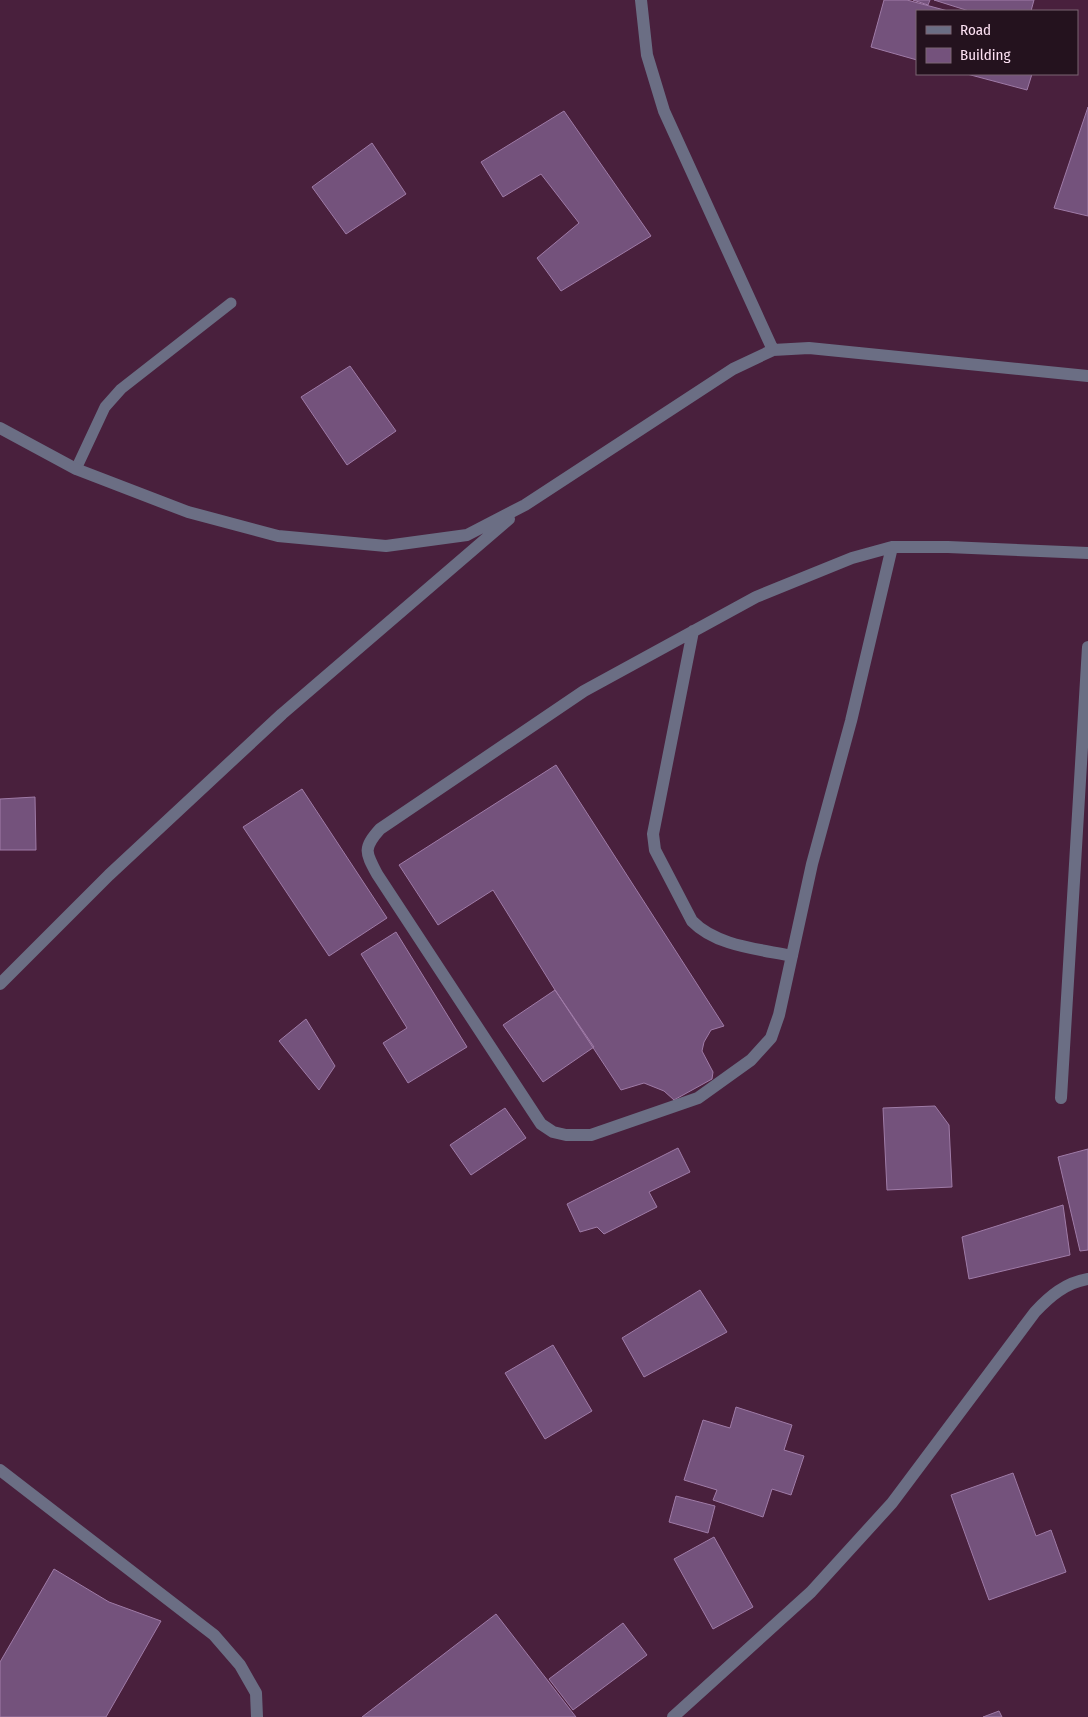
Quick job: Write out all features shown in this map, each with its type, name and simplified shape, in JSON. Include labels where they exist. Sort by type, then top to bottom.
[{"type":"street","points":[[641,0],[647,55],[664,111],[773,350]]},
{"type":"street","points":[[0,428],[76,469],[188,512],[278,536],[386,546],[467,535],[525,505],[733,369],[773,350],[809,348],[1088,376]]},
{"type":"street","points":[[0,984],[109,875],[282,714],[525,505]]},
{"type":"street","points":[[892,548],[851,721],[812,864],[779,1014],[771,1038],[751,1060],[698,1098],[591,1135],[566,1135],[553,1132],[541,1124],[377,874],[367,855],[370,841],[380,829],[584,691],[756,597],[852,558],[892,548],[948,547],[1088,553]]},
{"type":"street","points":[[693,632],[653,834],[655,850],[692,922],[700,930],[716,939],[792,956]]},
{"type":"street","points":[[1061,1098],[1088,647]]},
{"type":"street","points":[[673,1717],[811,1592],[892,1503],[1035,1312],[1053,1293],[1078,1281],[1088,1279]]},
{"type":"street","points":[[0,1470],[214,1635],[240,1665],[256,1693],[257,1717]]},
{"type":"lane","points":[[76,469],[105,407],[121,388],[230,303]]},
{"type":"building","points":[[884,0],[907,0],[944,10],[916,10],[916,60],[871,47]]},
{"type":"building","points":[[913,0],[930,0],[928,5]]},
{"type":"building","points":[[934,0],[1034,0],[1031,10],[966,10]]},
{"type":"building","points":[[971,75],[1032,75],[1027,90]]},
{"type":"building","points":[[1088,107],[1088,216],[1054,208]]},
{"type":"building","points":[[564,111],[651,236],[561,291],[537,258],[579,223],[541,174],[503,197],[481,162]]},
{"type":"building","points":[[372,143],[406,194],[346,234],[312,187]]},
{"type":"building","points":[[350,366],[396,431],[347,465],[301,397]]},
{"type":"building","points":[[556,765],[724,1026],[711,1030],[704,1042],[702,1051],[713,1072],[712,1079],[674,1100],[664,1091],[644,1083],[621,1090],[555,990],[493,890],[438,925],[399,865]]},
{"type":"building","points":[[302,789],[387,918],[329,956],[243,827]]},
{"type":"building","points":[[35,797],[36,850],[0,850],[0,799]]},
{"type":"building","points":[[396,932],[467,1047],[408,1083],[383,1043],[407,1028],[361,954]]},
{"type":"building","points":[[555,990],[594,1047],[543,1082],[503,1025]]},
{"type":"building","points":[[306,1019],[335,1066],[319,1090],[279,1041]]},
{"type":"building","points":[[935,1106],[949,1125],[952,1187],[887,1190],[883,1108]]},
{"type":"building","points":[[505,1108],[526,1138],[471,1175],[450,1145]]},
{"type":"building","points":[[678,1148],[690,1172],[649,1192],[657,1207],[604,1234],[597,1227],[580,1232],[567,1204]]},
{"type":"building","points":[[1088,1149],[1088,1250],[1080,1251],[1058,1157]]},
{"type":"building","points":[[1063,1205],[1070,1255],[969,1279],[962,1237]]},
{"type":"building","points":[[700,1290],[727,1332],[644,1377],[622,1338]]},
{"type":"building","points":[[553,1345],[592,1411],[545,1439],[505,1373]]},
{"type":"building","points":[[736,1407],[792,1425],[784,1450],[804,1456],[791,1495],[772,1489],[763,1517],[713,1500],[717,1490],[684,1480],[703,1420],[730,1428]]},
{"type":"building","points":[[1013,1473],[1036,1536],[1051,1530],[1066,1572],[989,1600],[951,1495]]},
{"type":"building","points":[[676,1496],[715,1506],[708,1533],[669,1522]]},
{"type":"building","points":[[714,1537],[753,1607],[713,1629],[674,1559]]},
{"type":"building","points":[[54,1569],[109,1602],[161,1621],[106,1717],[0,1717],[0,1662]]},
{"type":"building","points":[[496,1614],[576,1717],[362,1717]]},
{"type":"building","points":[[623,1623],[647,1655],[573,1710],[549,1679]]},
{"type":"building","points":[[999,1711],[1002,1717],[983,1717]]}]
